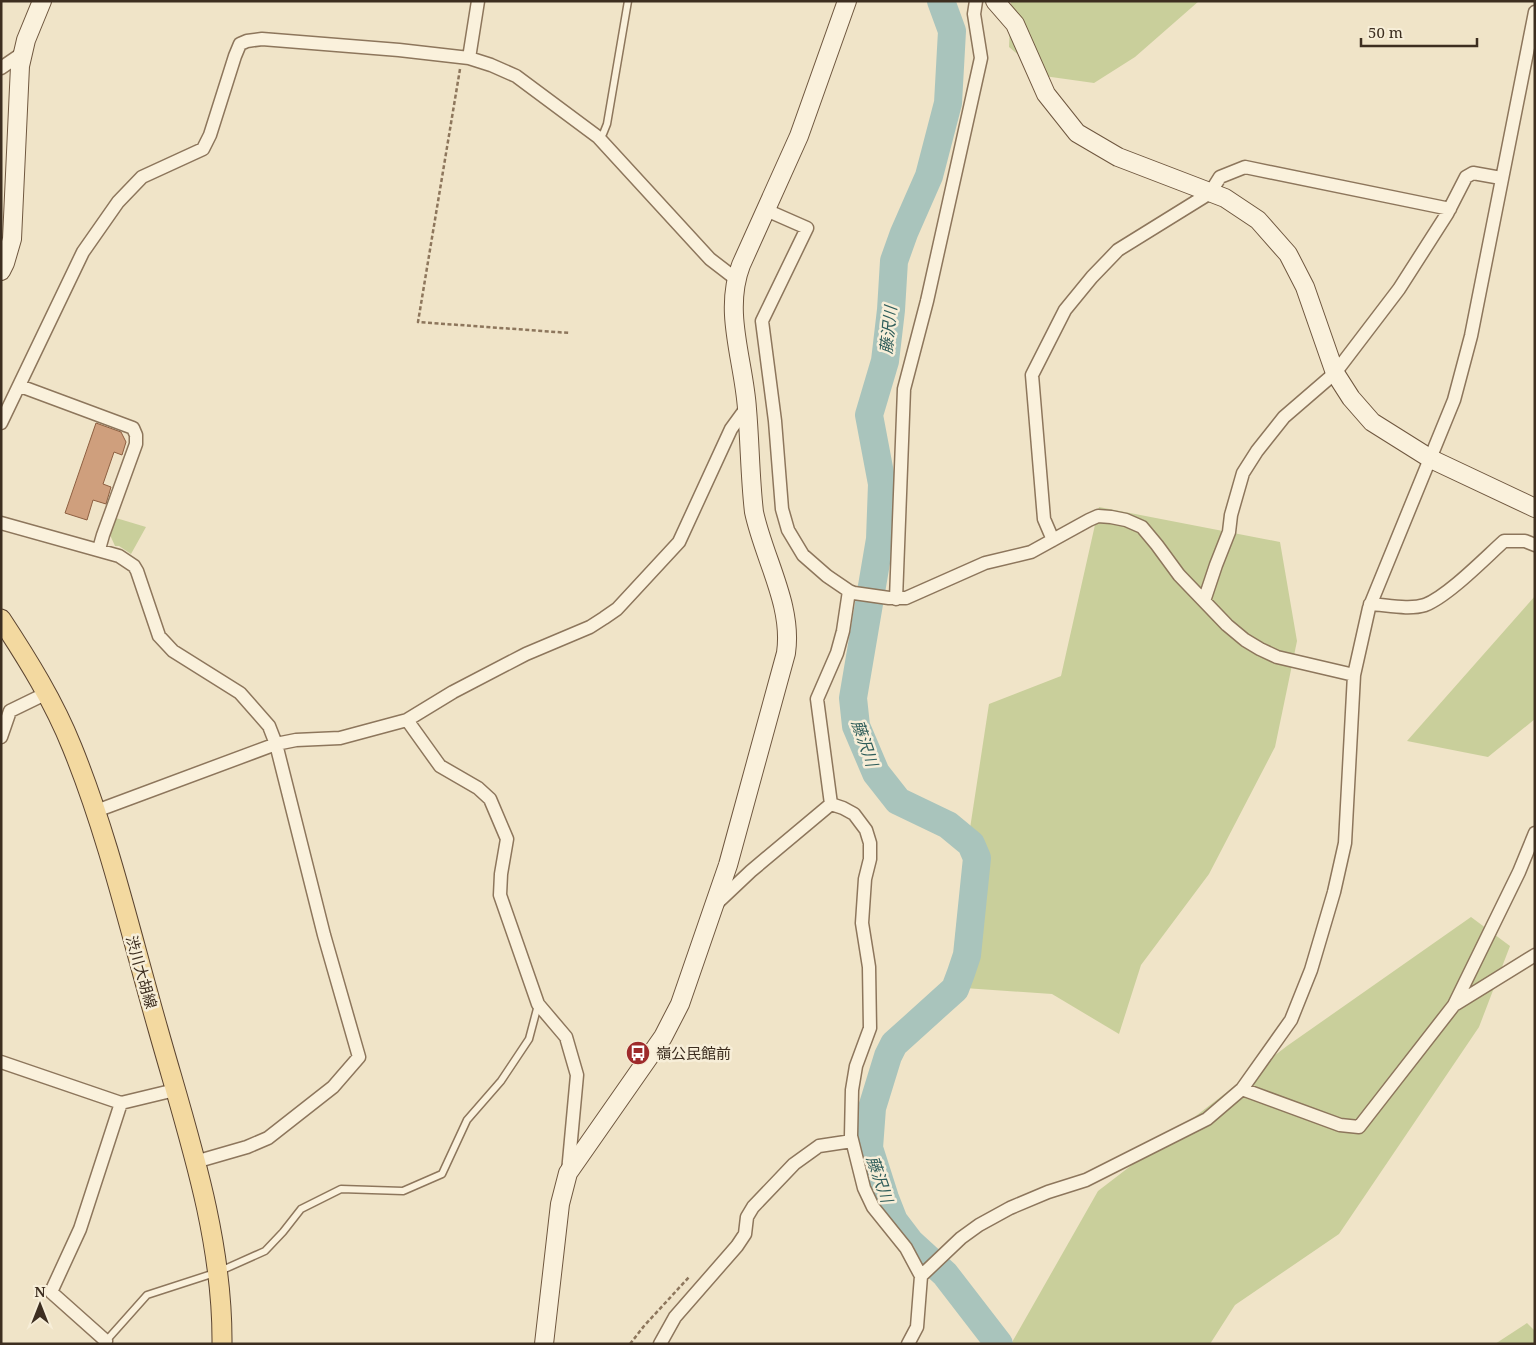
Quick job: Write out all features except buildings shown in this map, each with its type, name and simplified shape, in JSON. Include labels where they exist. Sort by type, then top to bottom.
[{"type":"main road","name":"渋川大胡線","points":[[1,620],[47,694],[72,745],[96,811],[207,1207],[220,1290],[222,1344]]},
{"type":"street","points":[[1,271],[12,239],[19,82],[23,53],[42,1]]},
{"type":"street","points":[[466,58],[478,1]]},
{"type":"street","points":[[568,1174],[664,1037],[680,1004],[734,846],[786,653],[788,642],[787,620],[754,512],[747,407],[734,323],[734,294],[736,279],[799,136],[847,1]]},
{"type":"street","points":[[892,598],[904,389],[928,301],[981,58],[974,14],[976,1]]},
{"type":"street","points":[[995,1],[1015,24],[1046,94],[1077,132],[1118,157],[1225,198],[1258,220],[1288,254],[1304,287],[1335,373],[1351,398],[1372,422],[1431,459],[1535,508]]},
{"type":"street","points":[[921,1276],[979,1225],[1010,1208],[1048,1192],[1086,1180],[1207,1118],[1242,1089],[1291,1020],[1311,970],[1334,892],[1345,843],[1354,675],[1370,604],[1454,400],[1471,336],[1535,12]]},
{"type":"street","points":[[1,423],[83,252],[118,202],[142,177],[203,150],[210,135],[240,44],[247,41],[262,39],[399,50],[466,58],[491,65],[516,76],[598,137],[710,259],[736,279]]},
{"type":"street","points":[[1,68],[23,53]]},
{"type":"street","points":[[1053,540],[1044,519],[1032,375],[1065,310],[1092,277],[1118,250],[1210,193],[1220,177],[1244,167],[1450,209]]},
{"type":"street","points":[[1204,601],[1229,532],[1232,509],[1243,473],[1257,451],[1284,417],[1335,373],[1398,290],[1450,209],[1466,177],[1473,173],[1502,178]]},
{"type":"street","points":[[766,210],[807,228],[762,321],[774,412],[782,509],[788,530],[803,555],[827,576],[852,592],[892,598],[906,598],[985,564],[1031,552],[1098,516],[1126,520],[1142,527],[1179,575],[1227,625],[1245,640],[1277,657],[1354,675]]},
{"type":"street","points":[[20,386],[133,428],[136,434],[136,444],[102,535],[99,549]]},
{"type":"street","points":[[96,811],[276,744],[296,740],[340,738],[407,720],[453,692],[526,654],[590,627],[617,609],[679,542],[731,429],[747,407]]},
{"type":"street","points":[[1,523],[99,549],[119,556],[134,566],[159,636],[173,650],[240,693],[269,726],[276,744],[324,935],[359,1057],[333,1087],[268,1138],[247,1147],[195,1162]]},
{"type":"street","points":[[1370,604],[1424,605],[1440,597],[1453,587],[1504,541],[1525,541],[1535,545]]},
{"type":"street","points":[[831,804],[818,699],[837,653],[852,592]]},
{"type":"street","points":[[1,737],[10,711],[47,694]]},
{"type":"street","points":[[407,720],[440,766],[478,788],[490,799],[507,839],[501,874],[500,895],[538,1004],[566,1037],[577,1075],[568,1174],[560,1204],[544,1344]]},
{"type":"street","points":[[714,905],[831,804]]},
{"type":"street","points":[[831,804],[854,814],[866,830],[870,843],[870,859],[865,879],[862,923],[869,967],[870,1028],[856,1066],[852,1090],[852,1141],[864,1188],[874,1207],[906,1248],[921,1276],[917,1327],[908,1344]]},
{"type":"street","points":[[1242,1089],[1340,1125],[1360,1127],[1454,1006],[1519,872],[1535,833]]},
{"type":"street","points":[[1454,1006],[1467,996],[1535,955]]},
{"type":"street","points":[[1,1062],[121,1103],[175,1090]]},
{"type":"street","points":[[106,1342],[51,1292],[80,1229],[121,1103]]},
{"type":"street","points":[[660,1344],[675,1317],[746,1234],[747,1217],[753,1207],[775,1182],[813,1149],[825,1144],[852,1141]]},
{"type":"lane","points":[[598,137],[603,134],[607,124],[628,1]]},
{"type":"lane","points":[[106,1342],[146,1295],[218,1272],[266,1251],[301,1209],[341,1189],[404,1192],[442,1174],[467,1120],[501,1081],[529,1039],[538,1004]]},
{"type":"path","points":[[466,58],[418,322],[570,333]]},
{"type":"green space","points":[[1011,1],[1199,1],[1135,57],[1094,83],[1044,76],[1009,47]]},
{"type":"green space","points":[[1099,507],[1280,542],[1297,641],[1275,747],[1209,874],[1141,965],[1119,1034],[1052,994],[950,987],[960,894],[989,704],[1061,676]]},
{"type":"green space","points":[[116,518],[146,527],[131,554],[119,546],[115,546],[110,535]]},
{"type":"green space","points":[[1535,596],[1535,719],[1488,757],[1407,741]]},
{"type":"green space","points":[[1471,917],[1510,946],[1479,1027],[1339,1234],[1235,1305],[1210,1344],[1011,1344],[1098,1191],[1287,1046]]},
{"type":"green space","points":[[1527,1323],[1535,1331],[1535,1344],[1495,1344]]},
{"type":"waterway","name":"藤沢川","points":[[941,1],[952,31],[948,103],[929,176],[894,261],[885,361],[869,415],[882,484],[880,539],[853,698],[856,726],[876,773],[898,801],[948,825],[971,844],[977,858],[967,955],[961,973],[955,989],[894,1044],[888,1056],[872,1108],[869,1148],[894,1221],[910,1242],[945,1274],[999,1344]]},
{"type":"place","name":"嶺公民館前","points":[[638,1053]]}]
